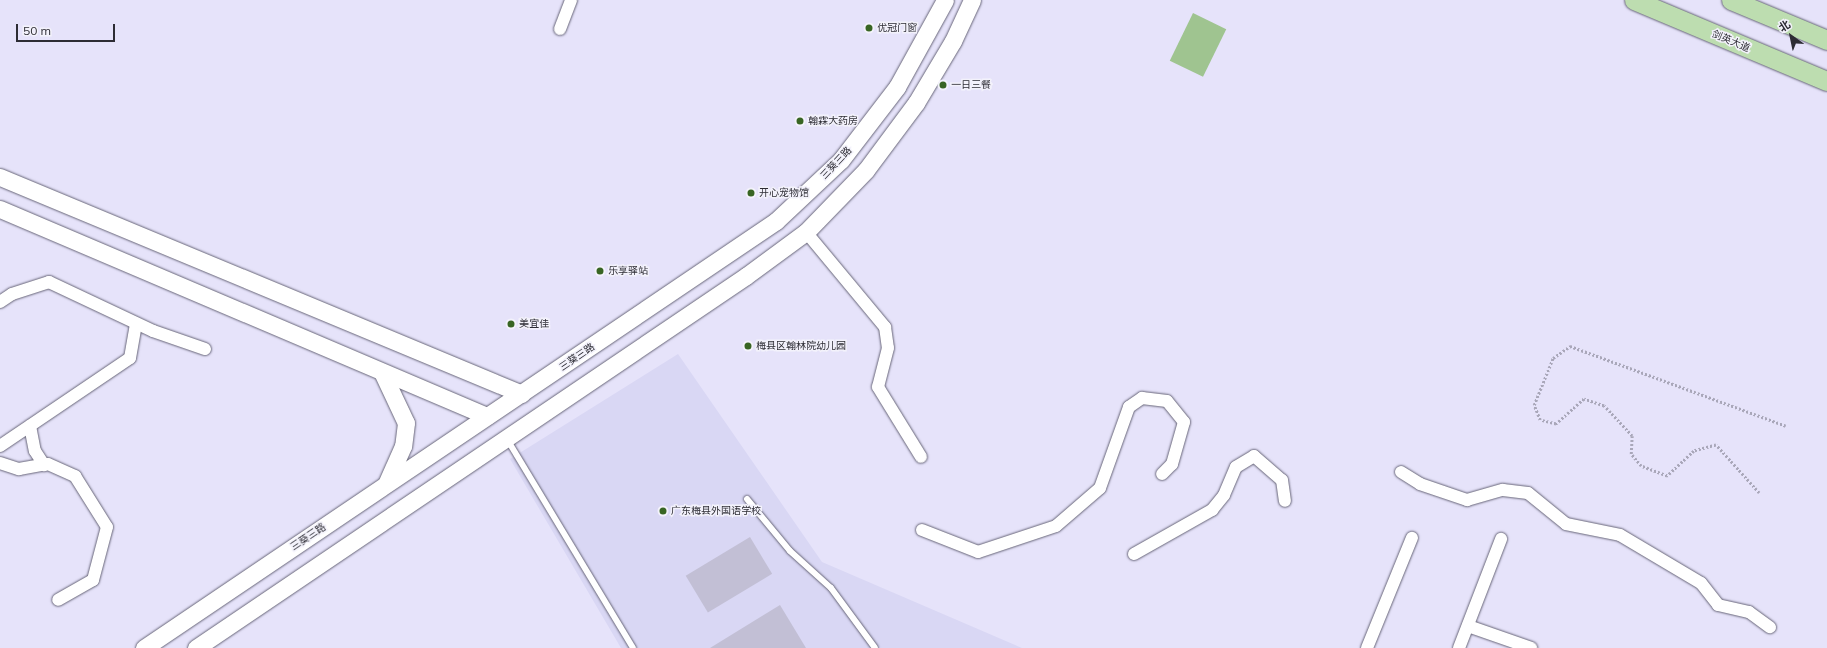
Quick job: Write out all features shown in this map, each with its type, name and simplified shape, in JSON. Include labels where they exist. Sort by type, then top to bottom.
[{"type":"main road","name":"剑英大道","points":[[1634,0],[1827,82]]},
{"type":"main road","points":[[1731,0],[1827,40]]},
{"type":"street","points":[[560,29],[571,0]]},
{"type":"street","name":"三葵三路","points":[[144,648],[387,482],[522,394],[782,216],[841,160],[897,87],[945,0]]},
{"type":"street","points":[[196,648],[746,276],[806,232],[866,170],[916,103],[953,41],[972,0]]},
{"type":"street","points":[[0,177],[522,394]]},
{"type":"street","points":[[0,209],[487,416]]},
{"type":"street","points":[[806,232],[885,327],[888,348],[878,387],[921,457]]},
{"type":"street","points":[[0,302],[12,294],[49,282],[136,324],[205,348]]},
{"type":"street","points":[[0,446],[130,358],[136,324]]},
{"type":"street","points":[[382,372],[406,424],[404,446],[387,482]]},
{"type":"street","points":[[922,530],[978,552],[1056,526],[1100,488],[1129,407],[1142,398],[1167,401],[1184,422],[1172,464],[1162,474]]},
{"type":"street","points":[[30,426],[34,450],[44,465]]},
{"type":"street","points":[[1134,554],[1212,510],[1224,495],[1236,467],[1254,456],[1282,480],[1285,501]]},
{"type":"street","points":[[0,463],[19,469],[44,465],[75,476],[106,527],[93,580],[58,600]]},
{"type":"street","points":[[1401,472],[1420,484],[1467,500],[1503,490],[1528,493],[1566,524],[1620,535],[1701,583],[1718,605],[1750,612],[1770,627]]},
{"type":"street","points":[[1367,648],[1412,538]]},
{"type":"street","points":[[1459,648],[1501,539]]},
{"type":"street","points":[[1468,626],[1531,648]]},
{"type":"lane","points":[[506,438],[633,648]]},
{"type":"lane","points":[[747,499],[790,551],[831,588],[875,648]]},
{"type":"path","points":[[1759,493],[1716,445],[1694,450],[1667,476],[1641,466],[1632,454],[1632,436],[1604,406],[1584,399],[1556,424],[1540,420],[1534,405],[1553,358],[1570,346],[1786,426]]},
{"type":"shaded area","name":"广东梅县外国语学校","points":[[678,354],[822,562],[1022,648],[621,648],[510,459]]},
{"type":"green space","points":[[1193,13],[1226,29],[1203,77],[1170,61]]},
{"type":"building","points":[[750,537],[772,574],[708,612],[686,576]]},
{"type":"building","points":[[780,605],[806,648],[710,648]]},
{"type":"place","name":"优冠门窗","points":[[869,28]]},
{"type":"place","name":"一日三餐","points":[[943,85]]},
{"type":"place","name":"翰霖大药房","points":[[800,121]]},
{"type":"place","name":"开心宠物馆","points":[[751,193]]},
{"type":"place","name":"乐享驿站","points":[[600,271]]},
{"type":"place","name":"美宜佳","points":[[511,324]]},
{"type":"place","name":"梅县区翰林院幼儿园","points":[[748,346]]},
{"type":"place","name":"广东梅县外国语学校","points":[[663,511]]}]
